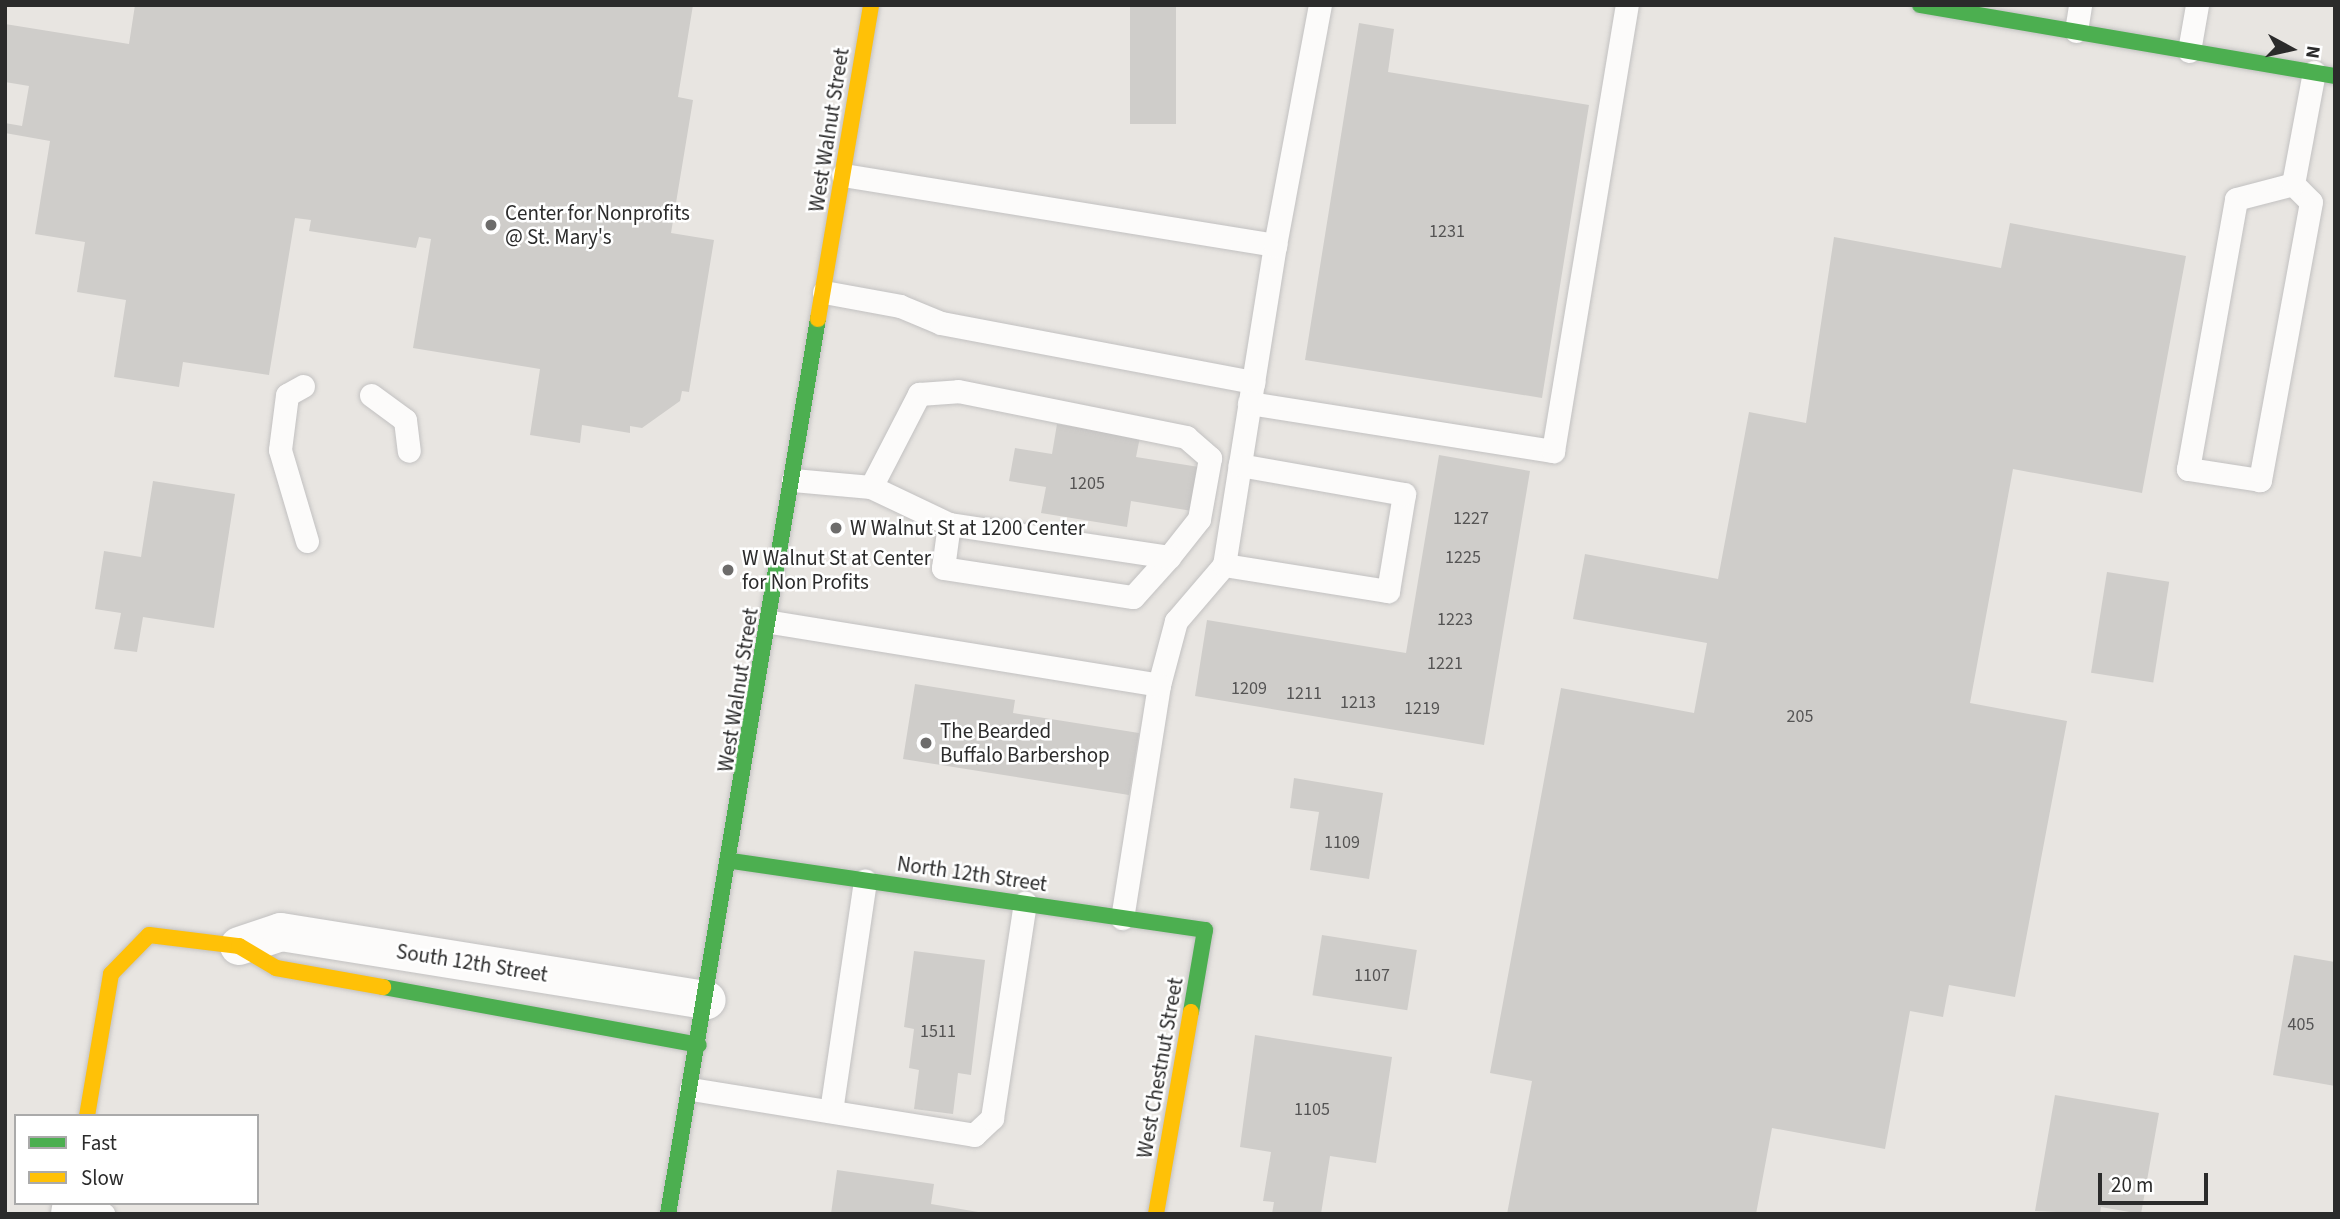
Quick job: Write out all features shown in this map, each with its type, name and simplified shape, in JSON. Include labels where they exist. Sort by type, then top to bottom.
[{"type":"main road","name":"West Walnut Street","points":[[668,1214],[732,861],[870,5]]},
{"type":"main road","points":[[1920,5],[1967,9],[2076,31],[2324,74]]},
{"type":"main road","name":"North 12th Street","points":[[732,861],[1205,930]]},
{"type":"main road","name":"West Chestnut Street","points":[[1156,1214],[1205,930]]},
{"type":"main road","name":"South 12th Street","points":[[87,1114],[111,974],[149,935],[239,946],[276,968],[699,1045]]},
{"type":"street","name":"South 12th Street","points":[[239,946],[281,932],[707,1000]]},
{"type":"lane","points":[[1122,918],[1159,685],[1176,621],[1224,565],[1275,245],[1320,5]]},
{"type":"lane","points":[[824,292],[900,306],[942,323],[1251,392],[1553,451],[1627,5]]},
{"type":"lane","points":[[2076,31],[2080,5]]},
{"type":"lane","points":[[2189,51],[2197,5]]},
{"type":"lane","points":[[2293,184],[2324,74]]},
{"type":"lane","points":[[843,175],[1275,245]]},
{"type":"lane","points":[[2293,184],[2311,202],[2260,480],[2188,469],[2236,200],[2293,184]]},
{"type":"lane","points":[[303,386],[287,395],[280,450],[307,541]]},
{"type":"lane","points":[[871,488],[919,394],[958,391],[1186,437],[1210,458],[1199,519],[1133,597],[943,568],[949,524]]},
{"type":"lane","points":[[371,395],[405,420],[409,451]]},
{"type":"lane","points":[[1224,565],[1388,591],[1404,495],[1240,465]]},
{"type":"lane","points":[[793,480],[871,488],[949,524],[1169,557]]},
{"type":"lane","points":[[771,622],[1159,685]]},
{"type":"lane","points":[[831,1111],[865,880]]},
{"type":"lane","points":[[691,1088],[974,1135],[992,1118],[1025,904]]},
{"type":"building","name":"Center for Nonprofits @ St. Mary's","points":[[135,5],[693,5],[678,97],[693,100],[671,233],[714,240],[689,392],[682,391],[680,401],[642,428],[630,426],[630,433],[582,425],[580,443],[530,435],[540,369],[413,348],[431,239],[419,237],[416,248],[309,231],[311,220],[295,218],[269,375],[183,362],[179,387],[114,377],[126,300],[77,292],[85,242],[35,234],[50,141],[5,133],[5,123],[22,126],[29,86],[5,82],[5,24],[129,44]]},
{"type":"building","points":[[1130,5],[1176,5],[1176,124],[1130,124]]},
{"type":"building","points":[[1359,23],[1394,29],[1388,72],[1589,105],[1542,398],[1305,360]]},
{"type":"building","points":[[2010,223],[2186,256],[2142,493],[2013,469],[1970,703],[2067,721],[2015,997],[1949,985],[1943,1017],[1910,1011],[1885,1149],[1772,1128],[1756,1214],[1507,1214],[1532,1081],[1490,1073],[1561,688],[1694,713],[1707,643],[1573,619],[1585,554],[1718,579],[1749,412],[1806,423],[1834,237],[2001,268]]},
{"type":"building","points":[[1057,424],[1140,437],[1136,457],[1199,467],[1192,511],[1131,501],[1127,527],[1041,513],[1046,487],[1009,481],[1015,448],[1052,454]]},
{"type":"building","points":[[1439,455],[1530,471],[1484,745],[1195,696],[1207,620],[1406,653]]},
{"type":"building","points":[[153,481],[235,494],[214,628],[143,617],[137,652],[114,649],[121,613],[95,609],[104,551],[141,557]]},
{"type":"building","points":[[2107,572],[2169,582],[2153,683],[2091,673]]},
{"type":"building","points":[[915,684],[1015,700],[1013,713],[1139,733],[1129,795],[903,759]]},
{"type":"building","points":[[1294,778],[1383,793],[1369,879],[1310,870],[1319,812],[1290,808]]},
{"type":"building","points":[[1322,935],[1417,950],[1407,1010],[1312,995]]},
{"type":"building","points":[[914,951],[985,960],[971,1075],[958,1073],[953,1114],[914,1109],[919,1070],[909,1068],[914,1029],[904,1027]]},
{"type":"building","points":[[2294,955],[2335,962],[2335,1086],[2273,1075]]},
{"type":"building","points":[[1255,1035],[1392,1057],[1376,1163],[1330,1156],[1321,1214],[1272,1214],[1274,1202],[1263,1201],[1271,1152],[1240,1147]]},
{"type":"building","points":[[2055,1095],[2159,1113],[2141,1214],[2101,1207],[2100,1214],[2035,1211]]},
{"type":"building","points":[[837,1170],[934,1184],[931,1204],[990,1214],[831,1214]]},
{"type":"traffic: fast","points":[[1920,5],[2335,76]]},
{"type":"traffic: fast","points":[[668,1214],[818,319]]},
{"type":"traffic: fast","points":[[732,861],[1205,930],[1191,1012]]},
{"type":"traffic: fast","points":[[383,987],[699,1045]]},
{"type":"traffic: slow","points":[[818,319],[871,5]]},
{"type":"traffic: slow","points":[[87,1114],[111,974],[149,935],[239,946],[276,968],[383,987]]},
{"type":"traffic: slow","points":[[1156,1214],[1191,1012]]},
{"type":"place","name":"Center for Nonprofits @ St. Mary's","points":[[491,225]]},
{"type":"place","name":"W Walnut St at 1200 Center","points":[[836,528]]},
{"type":"place","name":"W Walnut St at Center for Non Profits","points":[[728,570]]},
{"type":"place","name":"The Bearded Buffalo Barbershop","points":[[926,743]]}]
